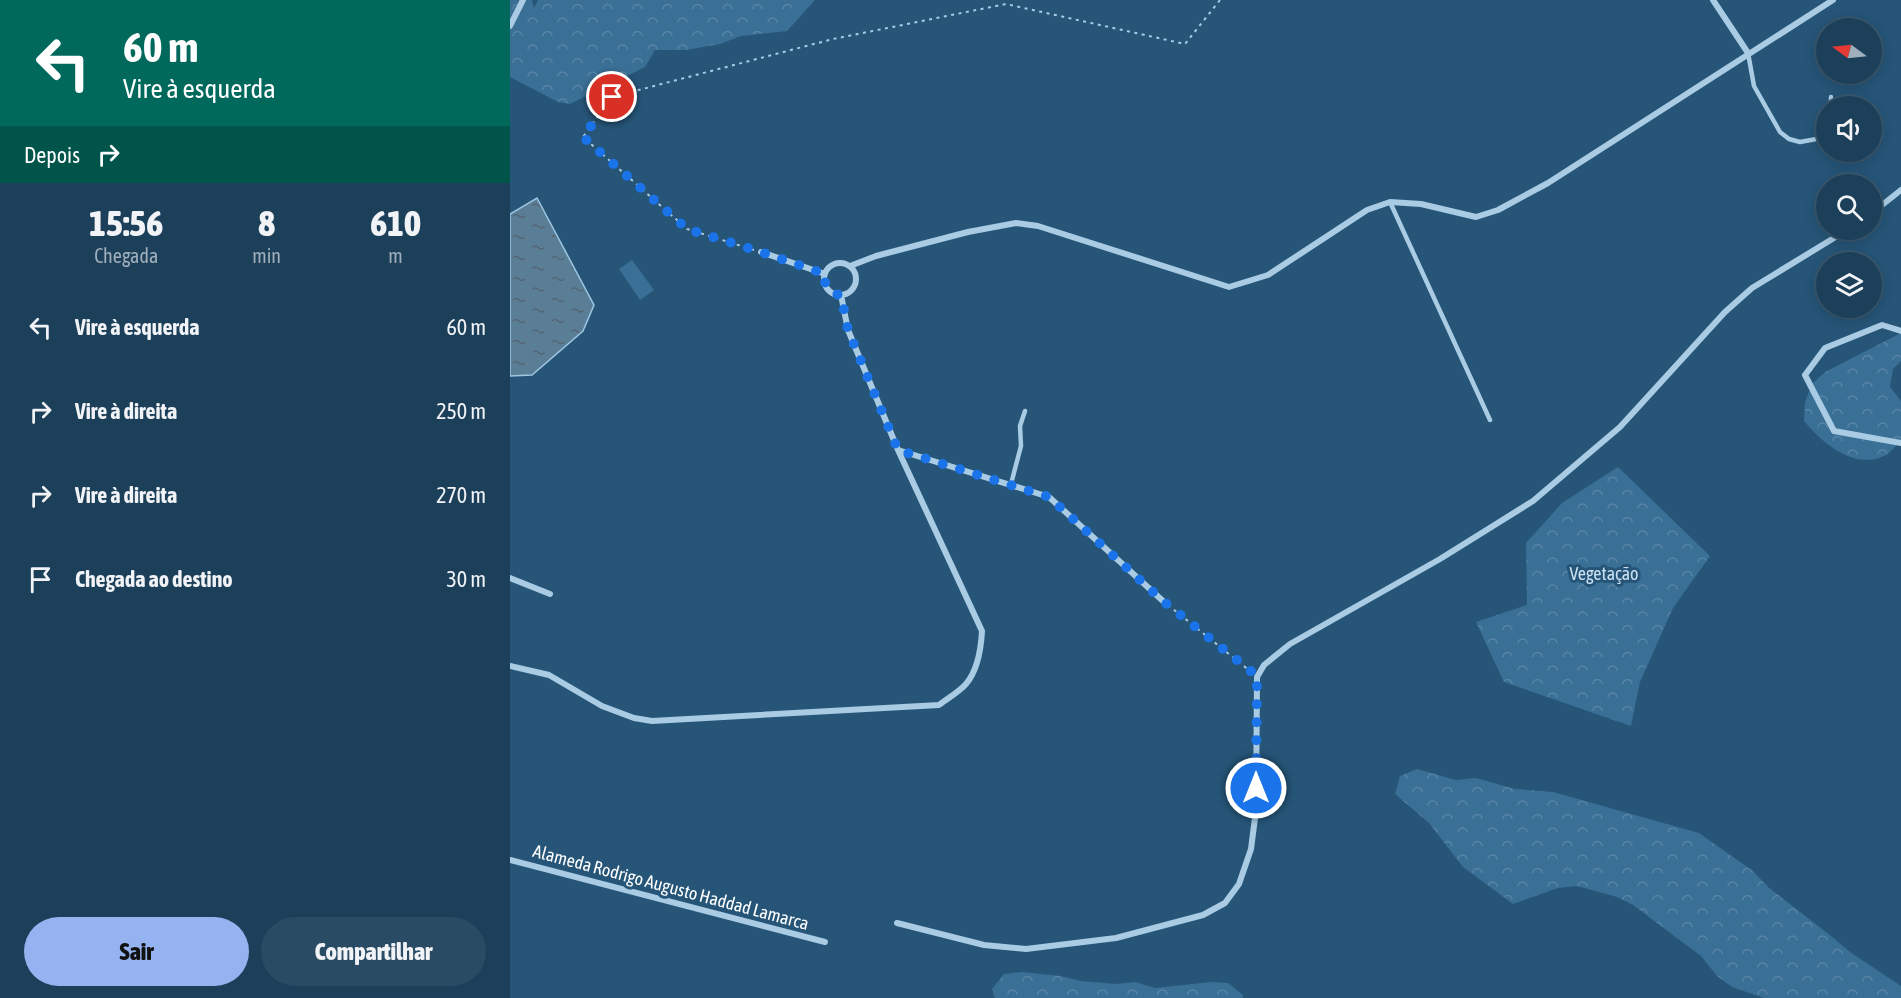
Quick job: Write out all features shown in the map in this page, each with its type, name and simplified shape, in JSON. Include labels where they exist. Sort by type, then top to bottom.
[{"type":"street","points":[[510,26],[523,0]]},
{"type":"street","points":[[1713,0],[1748,53]]},
{"type":"street","points":[[850,266],[876,256],[956,235],[1016,224],[1038,226],[1229,286],[1268,275],[1367,210],[1390,202],[1421,204],[1476,217],[1498,210],[1548,183],[1833,0]]},
{"type":"street","points":[[1882,205],[1901,190]]},
{"type":"street","points":[[897,923],[984,945],[1026,949],[1116,938],[1203,915],[1225,903],[1239,884],[1251,849],[1256,810],[1257,676],[1264,665],[1290,644],[1440,560],[1533,501],[1620,427],[1725,312],[1752,288],[1831,240]]},
{"type":"street","points":[[761,252],[825,274]]},
{"type":"street","points":[[841,262],[850,266],[856,275],[855,286],[841,295],[828,289],[825,284],[827,269],[841,262]]},
{"type":"street","points":[[510,666],[549,675],[602,706],[634,718],[652,721],[939,705],[966,684],[974,670],[981,648],[982,630],[898,450],[848,330],[841,295]]},
{"type":"street","points":[[1901,331],[1882,325],[1825,348],[1805,375],[1834,431],[1901,443]]},
{"type":"street","points":[[898,450],[1049,497],[1163,601]]},
{"type":"street","points":[[510,578],[550,594]]},
{"type":"street","name":"Alameda Rodrigo Augusto Haddad Lamarca","points":[[510,860],[825,942]]},
{"type":"lane","points":[[1748,53],[1758,96],[1780,132],[1789,140],[1800,142],[1816,139]]},
{"type":"lane","points":[[1390,202],[1490,420]]},
{"type":"lane","points":[[1011,484],[1021,446],[1020,426],[1025,411]]},
{"type":"path","points":[[761,252],[687,229],[583,137],[612,97],[833,39],[1006,4],[1185,44],[1220,0]]},
{"type":"path","points":[[1163,601],[1257,676]]},
{"type":"green space","points":[[510,0],[532,0],[534,8],[538,0],[815,0],[787,31],[741,36],[720,44],[686,50],[655,50],[645,67],[570,104],[558,102],[510,77]]},
{"type":"green space","points":[[632,260],[654,290],[640,300],[619,269]]},
{"type":"green space","points":[[1901,333],[1901,361],[1893,369],[1890,387],[1901,401],[1901,440],[1884,456],[1861,460],[1850,457],[1820,438],[1804,421],[1805,402],[1812,384],[1825,372]]},
{"type":"green space","name":"Vegetação","points":[[1618,467],[1710,556],[1673,608],[1640,682],[1631,726],[1504,682],[1476,622],[1527,605],[1526,543],[1562,503]]},
{"type":"green space","points":[[1417,769],[1456,780],[1476,778],[1515,789],[1553,792],[1699,833],[1753,871],[1768,887],[1850,952],[1901,986],[1901,998],[1764,998],[1732,987],[1717,976],[1701,956],[1633,905],[1617,897],[1577,886],[1558,888],[1513,904],[1463,867],[1429,823],[1395,794],[1400,776]]},
{"type":"green space","points":[[1022,972],[1061,976],[1081,981],[1116,984],[1135,982],[1155,988],[1211,982],[1228,983],[1243,995],[1243,998],[995,998],[992,989],[1004,974]]},
{"type":"water","points":[[537,198],[594,305],[583,331],[532,375],[510,376],[510,214]]},
{"type":"route","points":[[612,97],[583,137],[687,229],[825,274],[825,284],[828,289],[841,295],[848,330],[898,450],[1049,497],[1163,601],[1257,676],[1256,788]]}]
